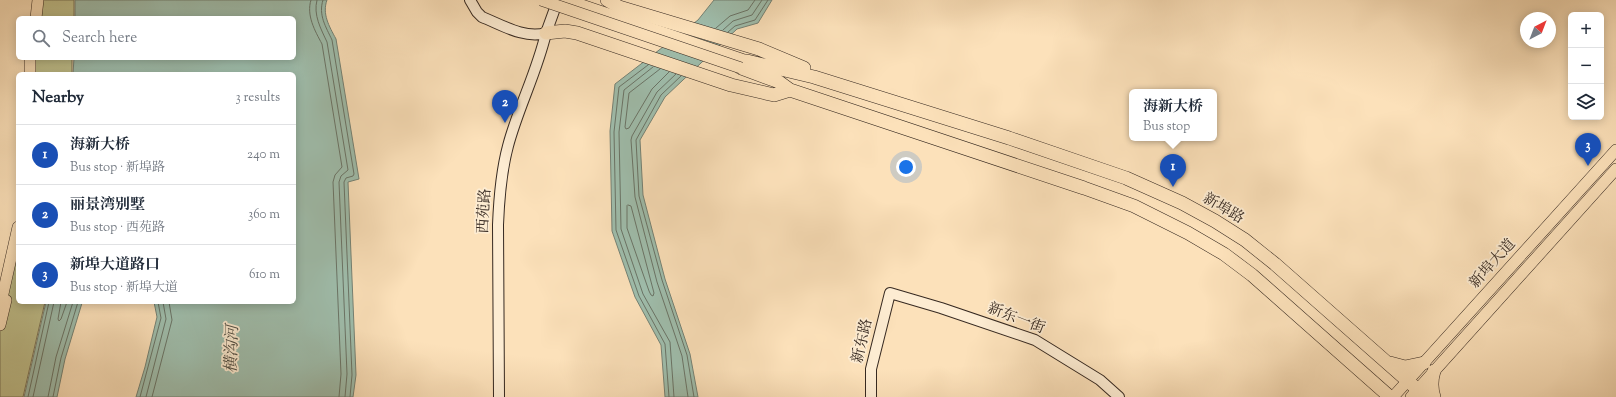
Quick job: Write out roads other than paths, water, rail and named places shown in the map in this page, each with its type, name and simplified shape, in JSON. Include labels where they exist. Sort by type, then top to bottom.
[{"type":"highway","points":[[607,0],[619,7],[759,49],[805,68],[814,77]]},
{"type":"highway","points":[[546,33],[565,30],[577,32],[731,85],[774,95],[790,90]]},
{"type":"highway","points":[[744,65],[779,82],[790,90],[1037,172],[1134,206],[1205,242],[1252,275],[1391,397]]},
{"type":"highway","name":"新埠路","points":[[744,65],[814,77],[892,101],[1061,155],[1126,178],[1182,203],[1245,240],[1275,264],[1407,381],[1418,395]]},
{"type":"highway","points":[[1384,361],[1405,367],[1429,367],[1434,397]]},
{"type":"highway","points":[[1372,381],[1380,397]]},
{"type":"main road","points":[[31,16],[32,0]]},
{"type":"main road","points":[[36,16],[38,0]]},
{"type":"main road","points":[[470,0],[477,12],[482,17],[528,35],[546,33]]},
{"type":"main road","points":[[541,0],[744,65]]},
{"type":"main road","name":"西苑路","points":[[499,397],[499,198],[507,147],[558,0]]},
{"type":"main road","points":[[567,0],[744,65]]},
{"type":"main road","points":[[30,60],[30,72]]},
{"type":"main road","points":[[34,72],[35,60]]},
{"type":"main road","name":"新埠大道","points":[[1418,395],[1429,367],[1616,150]]},
{"type":"main road","name":"新埠大道","points":[[1391,397],[1407,381],[1429,367],[1616,169]]},
{"type":"main road","points":[[0,307],[16,236]]},
{"type":"main road","points":[[0,325],[16,255]]},
{"type":"main road","name":"新东路","points":[[871,397],[871,369],[890,293]]},
{"type":"main road","name":"新东一街","points":[[890,293],[941,308],[1035,340],[1100,380],[1119,397]]},
{"type":"water","name":"横沟河","points":[[75,0],[327,0],[325,10],[329,25],[336,39],[359,179],[348,182],[356,375],[353,397],[136,397],[157,317],[154,304],[296,304],[296,72],[73,72],[74,60],[296,60],[296,16],[75,16]]},
{"type":"water","points":[[714,0],[772,0],[758,23],[737,29],[665,97],[640,140],[643,195],[665,279],[690,354],[698,397],[665,397],[661,345],[635,297],[612,231],[610,131],[615,84],[698,20]]},
{"type":"water","points":[[46,304],[82,304],[65,359],[57,397],[24,397]]},
{"type":"place","name":"丽景湾别墅","points":[[505,123]]},
{"type":"place","name":"新埠大道路口","points":[[1588,166]]},
{"type":"place","name":"海新大桥","points":[[1173,187]]}]
